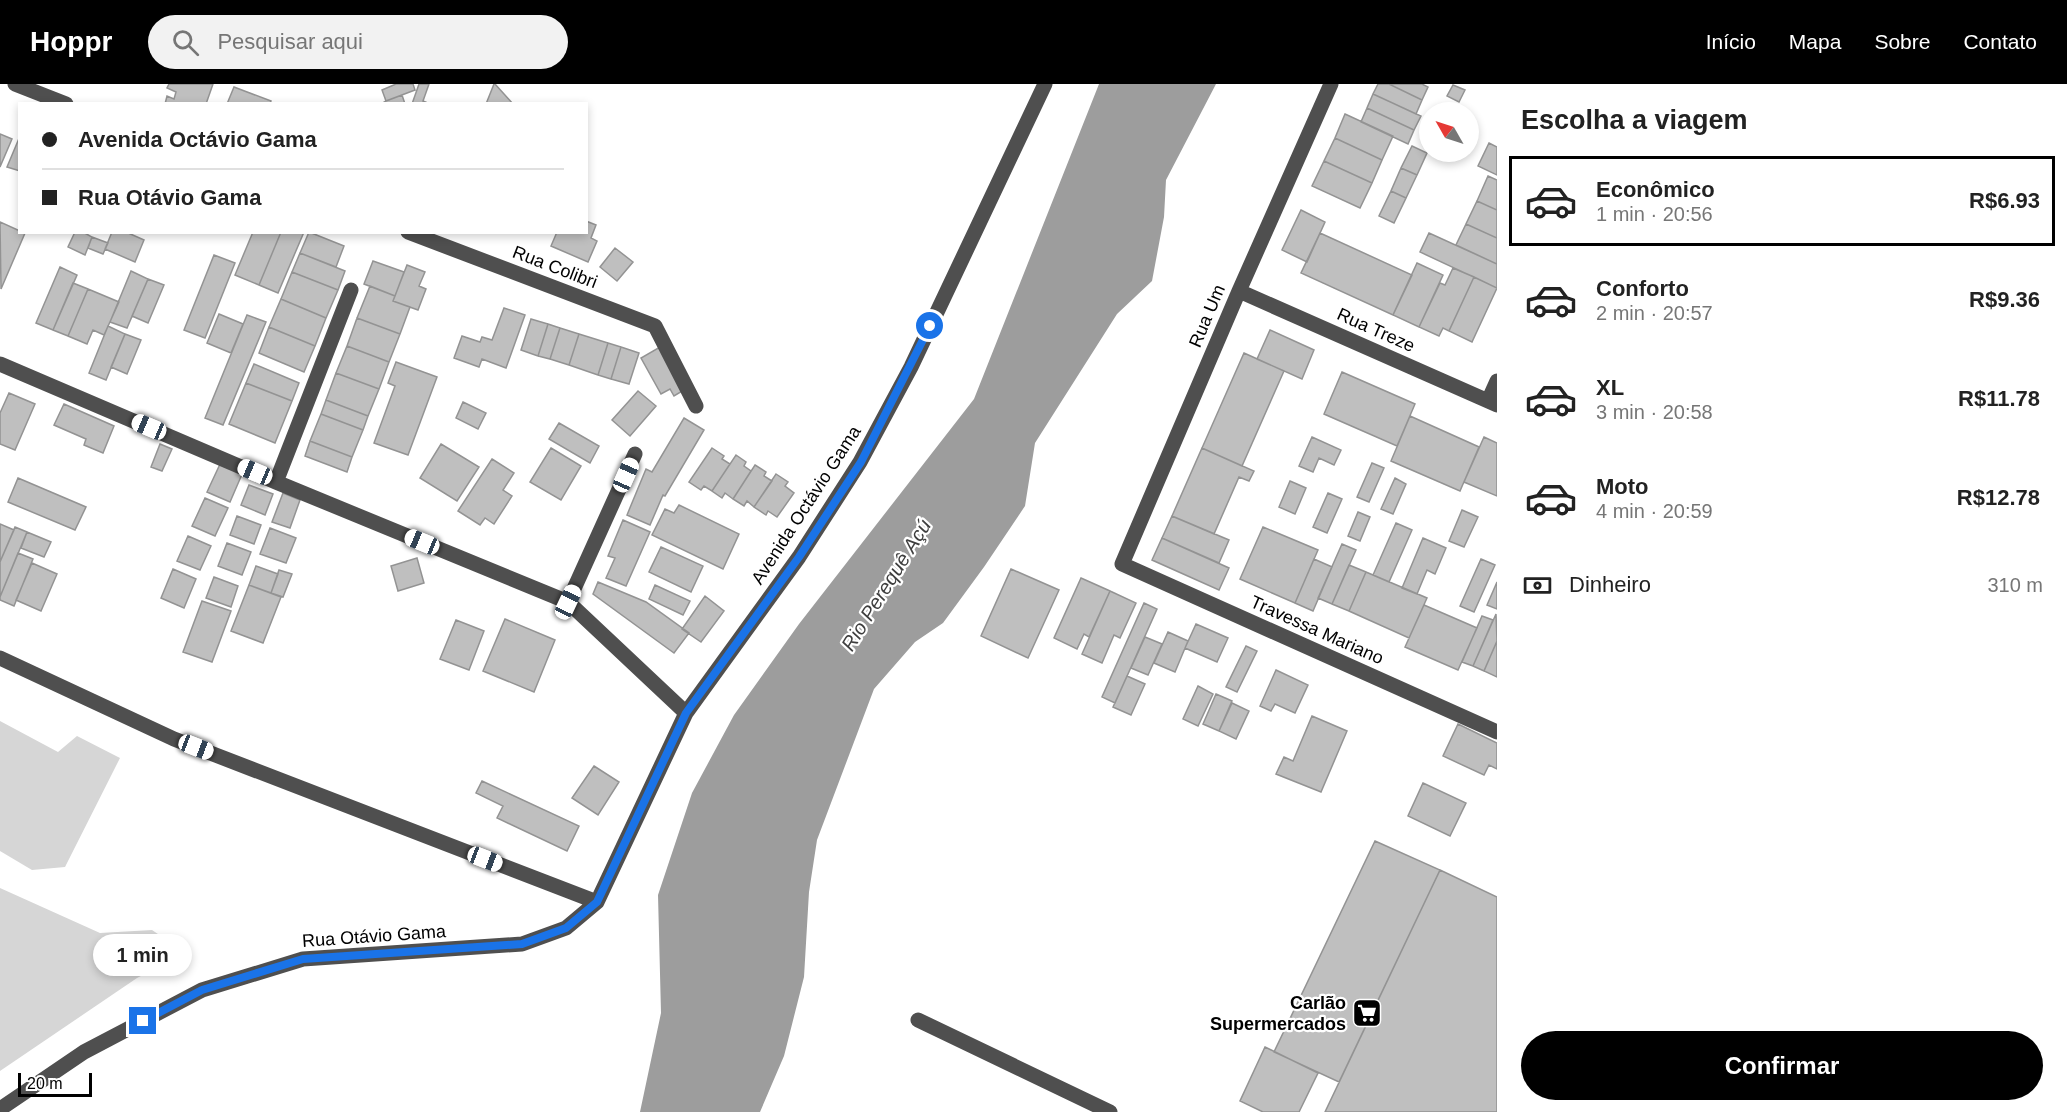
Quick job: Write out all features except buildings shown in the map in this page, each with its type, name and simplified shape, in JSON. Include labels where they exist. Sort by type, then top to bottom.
[{"type":"street","points":[[15,84],[61,102]]},
{"type":"street","name":"Avenida Octávio Gama","points":[[597,902],[686,713],[799,557],[861,462],[911,367],[1045,84]]},
{"type":"street","name":"Rua Um","points":[[1122,564],[1239,291],[1332,84]]},
{"type":"street","name":"Rua Colibri","points":[[413,234],[655,326],[696,406]]},
{"type":"street","points":[[276,482],[351,290]]},
{"type":"street","name":"Rua Treze","points":[[1239,291],[1492,403]]},
{"type":"street","points":[[0,364],[276,482],[568,602],[686,713]]},
{"type":"street","points":[[1492,403],[1497,381]]},
{"type":"street","points":[[568,602],[635,454]]},
{"type":"street","name":"Travessa Mariano","points":[[1122,564],[1497,732]]},
{"type":"street","points":[[0,658],[174,739],[597,902]]},
{"type":"street","name":"Rua Otávio Gama","points":[[0,1109],[84,1052],[202,990],[303,959],[522,944],[566,928],[597,902]]},
{"type":"street","points":[[918,1020],[1110,1112]]},
{"type":"shaded area","points":[[0,721],[58,752],[77,736],[120,758],[65,867],[32,870],[0,851]]},
{"type":"shaded area","points":[[0,888],[100,933],[152,930],[186,953],[137,978],[0,1071]]},
{"type":"water","name":"Rio Perequê Açú","points":[[1099,84],[1216,84],[1166,180],[1164,217],[1152,281],[1117,314],[1035,443],[1025,506],[984,567],[943,623],[915,642],[874,689],[817,840],[809,892],[804,977],[784,1056],[760,1112],[640,1112],[661,1013],[658,895],[692,793],[734,715],[799,624],[974,399]]},
{"type":"place","name":"Carlão Supermercados","points":[[1367,1013]]},
{"type":"route","points":[[143,1021],[202,990],[303,959],[522,944],[566,928],[597,902],[686,713],[799,557],[861,462],[930,326]]}]
